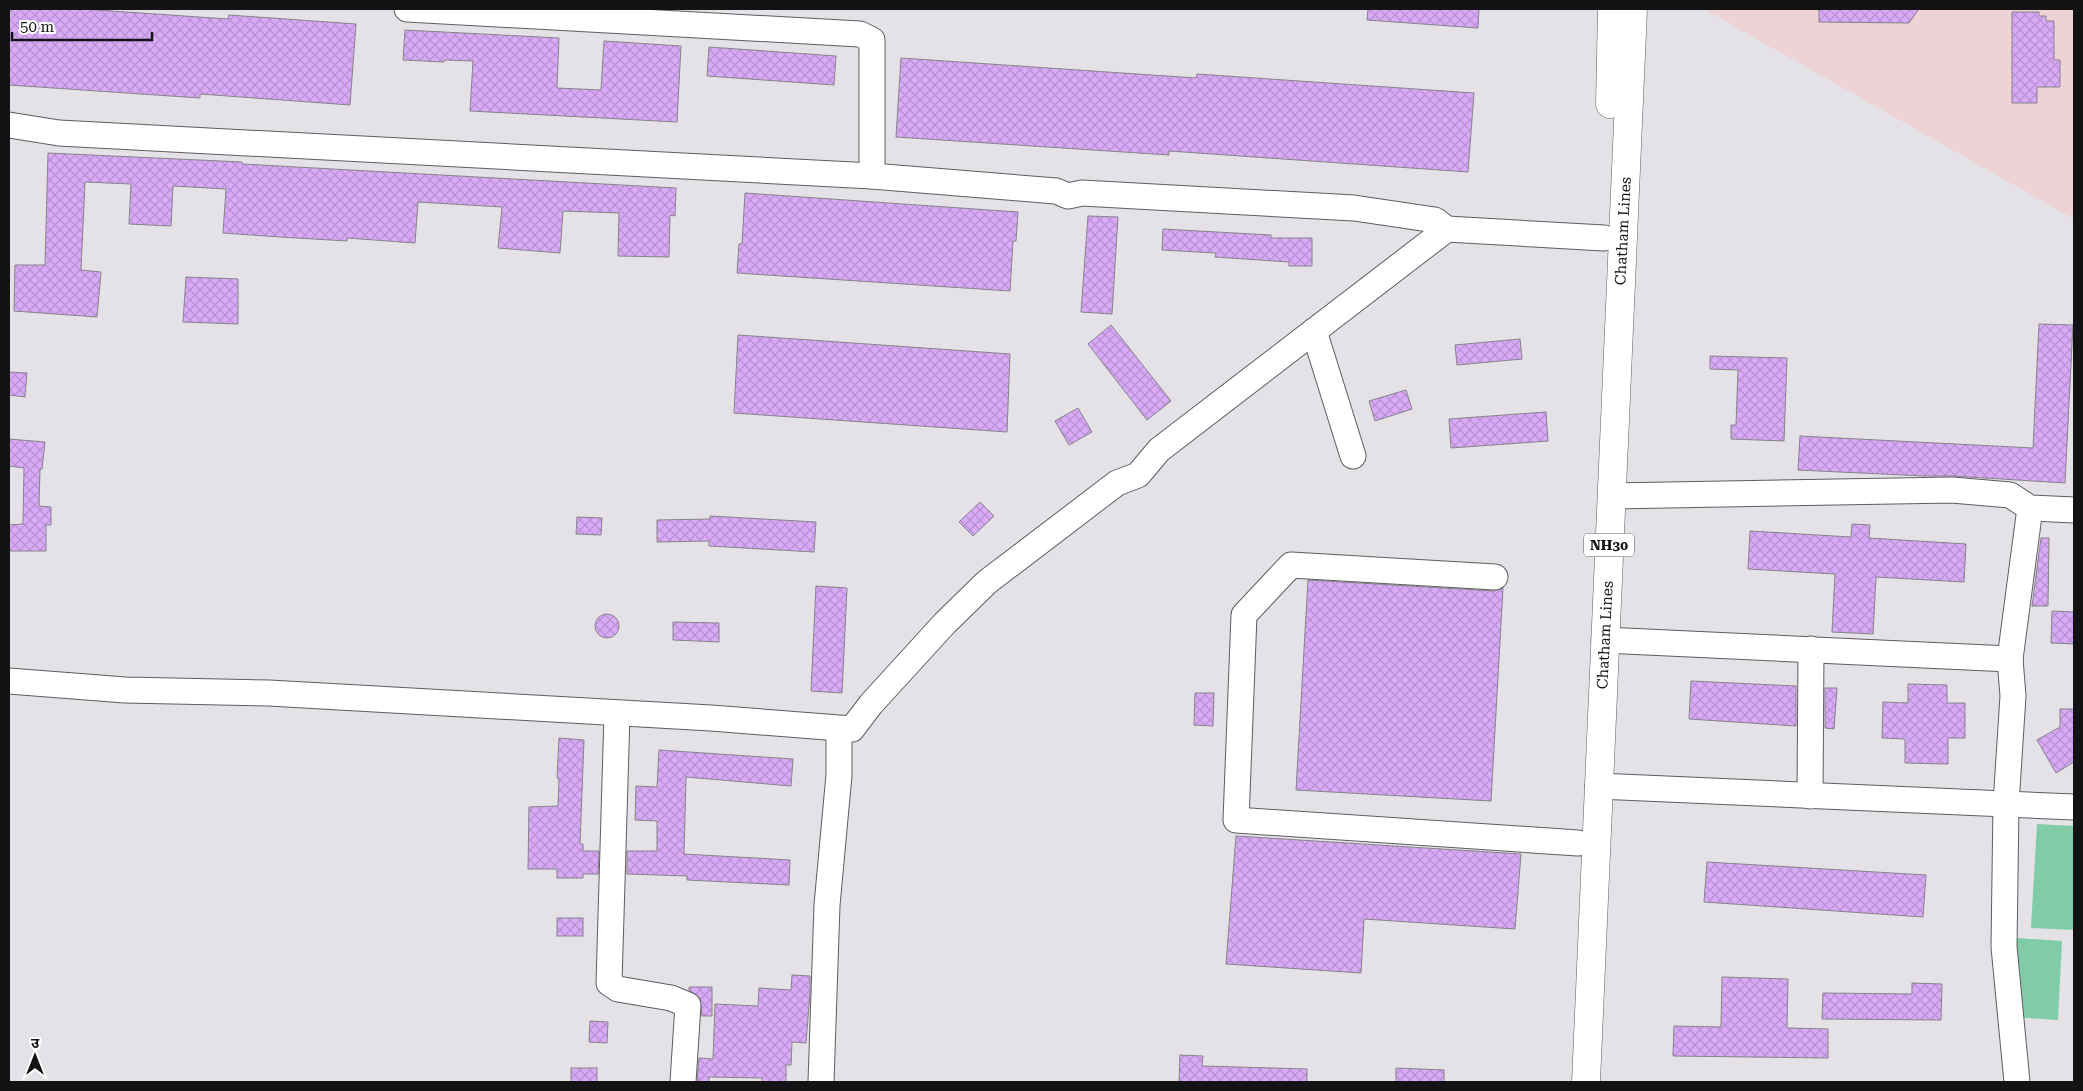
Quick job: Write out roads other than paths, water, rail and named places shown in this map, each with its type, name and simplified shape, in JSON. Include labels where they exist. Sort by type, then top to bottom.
[{"type":"highway","name":"Chatham Lines","points":[[1568,1082],[1610,100],[1626,9]]},
{"type":"highway","name":"Chatham Lines","points":[[1586,1082],[1611,496],[1626,9]]},
{"type":"street","points":[[407,9],[860,34],[872,40],[872,176]]},
{"type":"street","points":[[9,125],[69,133],[872,176],[1056,191],[1068,196],[1082,193],[1354,208],[1435,220],[1447,229],[1604,238]]},
{"type":"street","points":[[9,681],[125,690],[269,693],[711,718],[852,729],[871,704],[945,623],[987,582],[1117,483],[1138,475],[1159,450],[1447,229]]},
{"type":"street","points":[[1314,331],[1353,456]]},
{"type":"street","points":[[1611,496],[1952,490],[2010,495],[2030,508],[2074,510]]},
{"type":"street","points":[[2017,1082],[2004,947],[2006,804],[2014,696],[2010,658],[2030,508]]},
{"type":"street","points":[[1495,577],[1291,565],[1244,615],[1236,820],[1578,843]]},
{"type":"street","points":[[1604,640],[2010,658]]},
{"type":"street","points":[[1810,649],[1810,796]]},
{"type":"street","points":[[617,714],[609,983],[618,989],[671,998],[688,1005],[683,1082]]},
{"type":"street","points":[[821,1082],[828,905],[839,775],[839,729]]},
{"type":"street","points":[[1598,786],[2074,807]]}]
